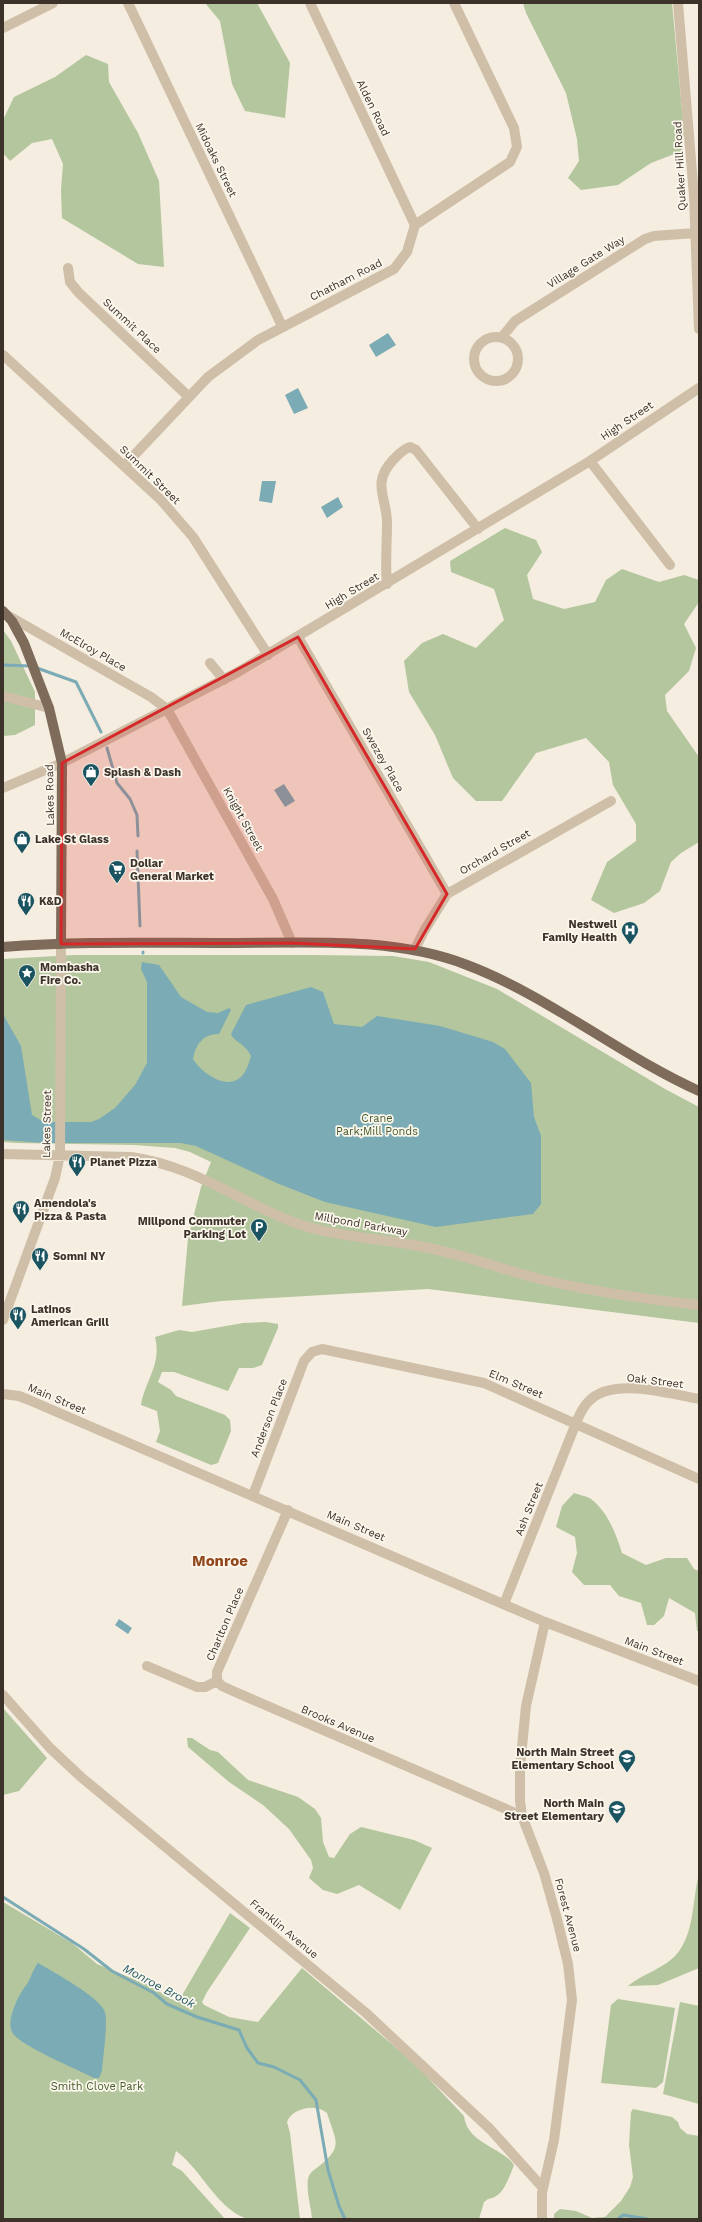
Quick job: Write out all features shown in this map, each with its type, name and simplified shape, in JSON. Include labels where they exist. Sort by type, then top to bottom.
[{"type":"main road","name":"Lakes Road","points":[[5,613],[12,621],[24,643],[49,708],[62,763],[61,944]]},
{"type":"main road","points":[[3,947],[61,944],[292,943],[393,946],[416,949],[468,965],[504,981],[642,1061],[699,1091]]},
{"type":"street","points":[[3,28],[53,3]]},
{"type":"street","name":"Midoaks Street","points":[[128,3],[282,326]]},
{"type":"street","name":"Alden Road","points":[[310,3],[415,225]]},
{"type":"street","points":[[415,225],[510,162],[517,147],[514,128],[454,3]]},
{"type":"street","name":"Quaker Hill Road","points":[[678,3],[689,117],[699,329]]},
{"type":"street","name":"Chatham Road","points":[[124,466],[208,377],[258,340],[282,326],[394,269],[407,252],[415,225]]},
{"type":"street","name":"Village Gate Way","points":[[502,337],[515,321],[645,239],[654,236],[695,233]]},
{"type":"street","name":"Summit Place","points":[[68,268],[70,282],[79,293],[189,397]]},
{"type":"street","points":[[502,337],[508,340],[517,351],[517,365],[509,377],[502,380],[488,380],[476,370],[473,363],[476,348],[486,338],[502,337]]},
{"type":"street","name":"Summit Street","points":[[3,355],[160,499],[193,537],[268,655]]},
{"type":"street","name":"High Street","points":[[3,788],[62,763],[224,680],[298,638],[590,461],[699,388]]},
{"type":"street","points":[[387,584],[387,522],[382,498],[381,480],[389,465],[404,449],[410,447],[416,450],[478,529]]},
{"type":"street","points":[[590,461],[670,565]]},
{"type":"street","name":"McElroy Place","points":[[5,613],[151,697],[167,709]]},
{"type":"street","name":"Swezey Place","points":[[298,638],[448,894]]},
{"type":"street","points":[[210,663],[224,680]]},
{"type":"street","points":[[3,696],[49,708]]},
{"type":"street","name":"Knight Street","points":[[167,709],[273,899],[292,943]]},
{"type":"street","name":"Orchard Street","points":[[416,949],[424,931],[448,894],[611,801]]},
{"type":"street","name":"Lakes Street","points":[[3,1320],[55,1178],[60,1155],[61,944]]},
{"type":"street","name":"Millpond Parkway","points":[[3,1154],[149,1159],[172,1166],[228,1189],[271,1212],[307,1227],[340,1234],[431,1248],[532,1277],[575,1286],[699,1305]]},
{"type":"street","name":"Elm Street","points":[[312,1352],[318,1349],[327,1350],[472,1380],[497,1388],[699,1479]]},
{"type":"street","name":"Anderson Place","points":[[253,1495],[300,1369],[304,1361],[312,1352]]},
{"type":"street","name":"Oak Street","points":[[576,1423],[589,1400],[609,1389],[628,1388],[699,1399]]},
{"type":"street","name":"Main Street","points":[[3,1394],[19,1396],[29,1400],[288,1510],[545,1622],[699,1681]]},
{"type":"street","name":"Ash Street","points":[[504,1604],[576,1423]]},
{"type":"street","name":"Charlton Place","points":[[218,1681],[217,1672],[288,1510]]},
{"type":"street","name":"Forest Avenue","points":[[542,2219],[543,2188],[554,2134],[572,2000],[568,1964],[557,1919],[544,1873],[522,1816],[520,1767],[526,1714],[545,1622]]},
{"type":"street","points":[[147,1666],[197,1687],[205,1687],[218,1681]]},
{"type":"street","name":"Brooks Avenue","points":[[218,1681],[222,1686],[233,1691],[522,1816]]},
{"type":"street","name":"Franklin Avenue","points":[[3,1695],[50,1748],[81,1777],[351,2000],[430,2071],[490,2129],[543,2188]]},
{"type":"highlighted area","points":[[298,637],[447,894],[415,949],[292,943],[61,944],[62,763]]},
{"type":"green space","points":[[205,3],[257,3],[290,63],[285,118],[245,111],[232,84],[220,21]]},
{"type":"green space","points":[[523,3],[672,3],[684,132],[682,151],[651,163],[618,185],[581,190],[568,178],[579,161],[577,139],[566,93],[526,13]]},
{"type":"green space","points":[[86,55],[108,64],[109,82],[138,133],[159,181],[164,267],[138,264],[62,218],[61,190],[63,164],[52,139],[32,143],[10,161],[3,153],[3,120],[14,97],[55,77]]},
{"type":"green space","points":[[505,528],[536,540],[542,552],[527,575],[533,599],[564,609],[595,602],[606,580],[622,569],[659,582],[684,575],[699,580],[699,602],[684,624],[696,648],[689,671],[665,695],[667,711],[699,757],[699,842],[681,853],[671,862],[660,891],[644,903],[614,913],[591,900],[607,862],[636,841],[636,824],[613,785],[609,762],[586,738],[536,753],[502,801],[476,801],[453,778],[435,735],[409,692],[404,661],[422,643],[443,634],[476,648],[504,620],[494,589],[451,572],[450,561]]},
{"type":"green space","points":[[3,630],[11,641],[35,692],[35,725],[15,735],[3,736]]},
{"type":"green space","name":"Crane Park;Mill Ponds","points":[[74,955],[393,956],[429,962],[497,989],[665,1089],[699,1107],[699,1323],[428,1289],[221,1301],[182,1306],[188,1238],[201,1187],[211,1162],[190,1152],[175,1148],[134,1145],[3,1142],[3,959]]},
{"type":"green space","points":[[266,1322],[278,1324],[278,1328],[262,1365],[253,1368],[239,1368],[228,1391],[174,1372],[162,1372],[158,1382],[171,1390],[176,1396],[225,1415],[230,1420],[231,1431],[218,1463],[211,1465],[156,1442],[160,1431],[157,1411],[141,1405],[155,1364],[157,1347],[155,1337],[179,1330],[192,1332],[243,1323]]},
{"type":"green space","points":[[574,1493],[589,1498],[602,1510],[614,1531],[622,1553],[646,1565],[666,1558],[687,1558],[694,1569],[699,1571],[699,1631],[697,1631],[695,1613],[669,1598],[664,1616],[654,1625],[647,1625],[641,1603],[619,1596],[610,1585],[584,1585],[572,1572],[577,1553],[575,1537],[556,1527],[562,1506]]},
{"type":"green space","points":[[3,1708],[47,1758],[19,1791],[3,1795]]},
{"type":"green space","points":[[187,1738],[192,1738],[210,1750],[218,1752],[248,1780],[298,1797],[315,1809],[321,1818],[323,1842],[329,1857],[334,1858],[350,1834],[361,1827],[414,1840],[432,1848],[400,1910],[359,1885],[337,1894],[323,1890],[309,1878],[313,1868],[311,1860],[289,1829],[263,1805],[229,1782],[188,1747]]},
{"type":"green space","points":[[699,1874],[699,1968],[658,1985],[628,1986],[639,1978],[659,1968],[675,1956],[681,1948],[690,1928]]},
{"type":"green space","name":"Smith Clove Park","points":[[3,1902],[72,1943],[97,1964],[148,1985],[175,2001],[181,1997],[230,1913],[250,1928],[207,1992],[202,2002],[204,2005],[229,2017],[258,2022],[302,1968],[414,2063],[464,2116],[470,2131],[476,2137],[511,2161],[514,2165],[505,2186],[498,2195],[484,2202],[479,2219],[312,2219],[308,2188],[309,2175],[332,2154],[336,2143],[327,2113],[317,2108],[305,2108],[294,2113],[287,2122],[290,2133],[300,2219],[256,2220],[245,2218],[235,2213],[217,2197],[185,2159],[176,2151],[172,2165],[182,2171],[225,2219],[3,2219]]},
{"type":"green space","points":[[618,1999],[675,2008],[663,2082],[656,2088],[601,2083],[611,2005]]},
{"type":"green space","points":[[680,2002],[699,2006],[699,2104],[663,2094]]},
{"type":"green space","points":[[633,2109],[672,2117],[678,2122],[680,2128],[687,2134],[699,2136],[699,2219],[554,2219],[554,2214],[560,2209],[576,2211],[592,2218],[605,2217],[621,2201],[630,2187],[633,2177],[629,2145],[631,2112]]},
{"type":"water","points":[[388,333],[396,345],[376,357],[369,345]]},
{"type":"water","points":[[298,388],[308,408],[294,414],[285,395]]},
{"type":"water","points":[[262,481],[276,481],[272,503],[259,501]]},
{"type":"water","points":[[338,497],[343,507],[327,518],[321,507]]},
{"type":"water","points":[[284,784],[295,801],[285,807],[274,790]]},
{"type":"water","points":[[142,962],[159,965],[181,997],[207,1012],[218,1013],[229,1008],[231,1010],[219,1034],[213,1034],[198,1044],[193,1059],[208,1074],[221,1081],[235,1081],[241,1077],[246,1070],[251,1056],[249,1052],[231,1034],[246,1005],[311,987],[323,992],[334,1024],[362,1027],[377,1016],[440,1026],[493,1042],[505,1049],[531,1083],[534,1117],[541,1136],[541,1204],[533,1214],[436,1227],[325,1202],[279,1184],[196,1146],[181,1143],[44,1143],[3,1140],[3,1014],[21,1046],[32,1115],[44,1122],[91,1122],[99,1119],[115,1108],[135,1085],[147,1063],[147,982],[141,969]]},
{"type":"water","points":[[119,1619],[132,1628],[128,1634],[115,1625]]},
{"type":"water","points":[[38,1963],[86,1992],[95,1999],[105,2012],[105,2040],[102,2071],[99,2078],[94,2078],[25,2044],[12,2032],[11,2020],[14,2007]]},
{"type":"waterway","points":[[3,665],[31,666]]},
{"type":"waterway","points":[[37,668],[76,682],[101,732]]},
{"type":"waterway","points":[[107,748],[117,783],[130,799],[137,815],[138,836]]},
{"type":"waterway","points":[[137,851],[140,926]]},
{"type":"waterway","name":"Monroe Brook","points":[[3,1897],[84,1949],[112,1971],[154,1993],[167,2004],[197,2017],[239,2030],[247,2048],[258,2063],[274,2067],[300,2080],[316,2100],[328,2170],[339,2206],[345,2219]]},
{"type":"waterway","name":"Monroe Brook","points":[[618,2219],[623,2215],[648,2219]]},
{"type":"place","name":"Splash & Dash","points":[[91,787]]},
{"type":"place","name":"Lake St Glass","points":[[22,854]]},
{"type":"place","name":"Dollar General Market","points":[[117,884]]},
{"type":"place","name":"K&D","points":[[26,916]]},
{"type":"place","name":"Nestwell Family Health","points":[[630,945]]},
{"type":"place","name":"Mombasha Fire Co.","points":[[27,988]]},
{"type":"place","name":"Planet Pizza","points":[[77,1177]]},
{"type":"place","name":"Amendola's Pizza & Pasta","points":[[21,1224]]},
{"type":"place","name":"Millpond Commuter Parking Lot","points":[[259,1242]]},
{"type":"place","name":"Somni NY","points":[[40,1271]]},
{"type":"place","name":"Latinos American Grill","points":[[18,1330]]},
{"type":"place","name":"North Main Street Elementary School","points":[[627,1773]]},
{"type":"place","name":"North Main Street Elementary","points":[[617,1824]]},
{"type":"district","name":"Monroe","points":[[220,1561]]}]
